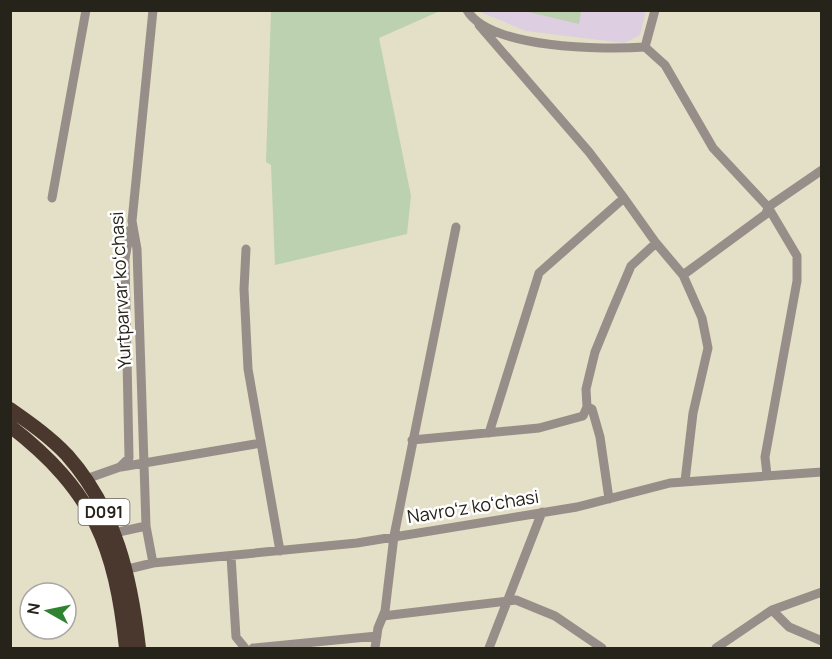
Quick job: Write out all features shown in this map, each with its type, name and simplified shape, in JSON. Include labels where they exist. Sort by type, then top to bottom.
[{"type":"highway","name":"D091","points":[[10,408],[47,436],[86,478],[102,522],[117,579],[126,648]]},
{"type":"highway","name":"D091","points":[[10,426],[56,465],[102,522],[114,533],[128,569],[139,648]]},
{"type":"street","points":[[52,198],[86,10]]},
{"type":"street","name":"Yurtparvar koʻchasi","points":[[153,10],[132,221],[136,249],[146,526],[153,563]]},
{"type":"street","points":[[467,10],[589,152],[656,243],[683,275],[702,318],[708,348],[693,413],[685,481]]},
{"type":"street","points":[[645,47],[655,10]]},
{"type":"street","points":[[477,22],[528,41],[600,50],[645,47],[665,65],[713,148],[768,207],[799,263],[765,458],[767,475]]},
{"type":"street","points":[[683,275],[754,225],[766,214],[768,207],[822,170]]},
{"type":"street","points":[[489,433],[539,273],[624,198]]},
{"type":"street","points":[[120,467],[129,458],[125,259],[132,221]]},
{"type":"street","points":[[375,648],[383,616],[394,536],[412,440],[456,227]]},
{"type":"street","points":[[412,440],[539,428],[583,416],[587,406],[586,389],[595,352],[631,266],[656,243]]},
{"type":"street","points":[[246,249],[248,369],[280,551]]},
{"type":"street","points":[[587,406],[592,409],[600,437],[609,499]]},
{"type":"street","points":[[86,478],[144,462],[261,443]]},
{"type":"street","name":"Navroʻz koʻchasi","points":[[128,569],[153,563],[357,543],[542,512],[685,481],[822,472]]},
{"type":"street","points":[[489,648],[542,512]]},
{"type":"street","points":[[114,533],[146,526]]},
{"type":"street","points":[[231,556],[236,637],[245,648]]},
{"type":"street","points":[[716,648],[772,610],[822,592]]},
{"type":"street","points":[[383,616],[508,599],[526,603],[555,616],[602,648]]},
{"type":"street","points":[[772,610],[789,627],[822,640]]},
{"type":"street","points":[[253,648],[377,636]]},
{"type":"shaded area","points":[[478,11],[646,11],[640,35],[624,43],[526,31]]},
{"type":"green space","points":[[520,10],[581,10],[581,11],[579,24]]},
{"type":"green space","points":[[271,11],[440,11],[379,38],[411,196],[407,234],[275,265],[271,165],[266,162]]}]
